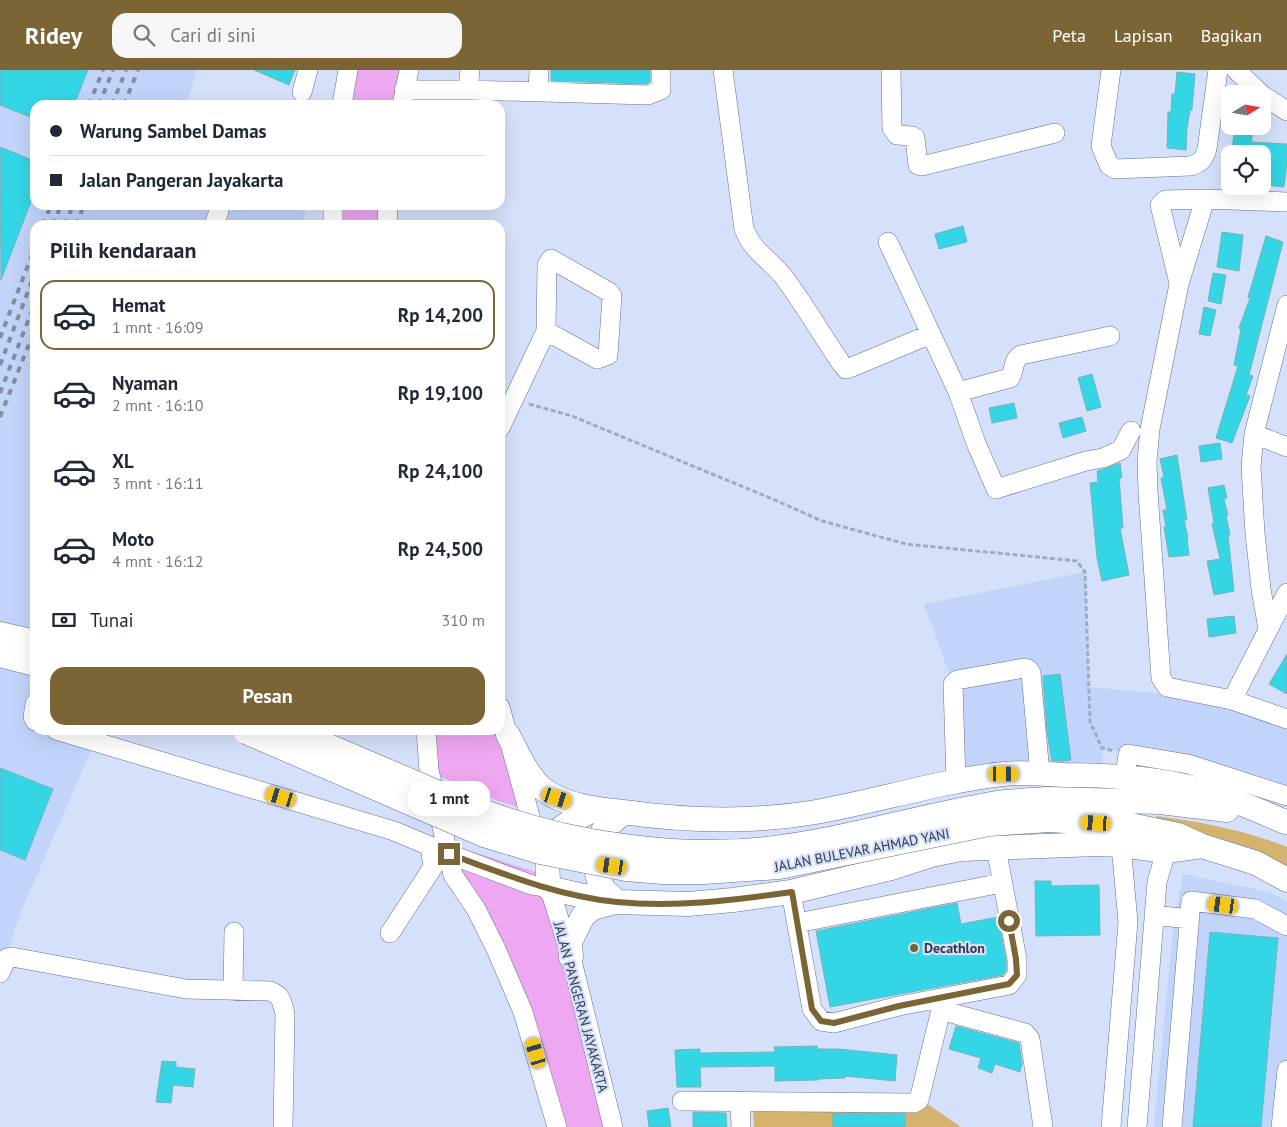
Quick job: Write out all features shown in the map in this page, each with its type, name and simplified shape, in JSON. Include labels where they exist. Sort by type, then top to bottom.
[{"type":"main road","points":[[0,634],[30,641]]},
{"type":"main road","points":[[0,655],[30,663]]},
{"type":"main road","name":"JALAN BULEVAR AHMAD YANI","points":[[253,735],[484,835],[540,852],[626,869],[663,872],[704,872],[779,867],[989,824],[1049,809],[1160,802],[1210,807],[1286,822]]},
{"type":"main road","name":"JALAN BULEVAR AHMAD YANI","points":[[303,735],[489,814],[575,839],[620,846],[685,851],[764,850],[819,842],[999,803],[1049,809],[1178,835],[1202,846],[1256,864],[1287,880]]},
{"type":"main road","points":[[508,735],[531,776],[543,789],[557,798],[595,809],[680,819],[747,819],[815,812],[956,782],[1004,774],[1040,774],[1125,777],[1189,787],[1233,800],[1286,822]]},
{"type":"main road","points":[[595,809],[563,827],[554,839],[550,850],[547,874],[541,886],[617,902],[688,904],[792,892],[961,849],[1034,845],[1121,845],[1166,851],[1202,846]]},
{"type":"main road","points":[[617,902],[604,890],[595,858],[597,843],[604,830],[624,812]]},
{"type":"main road","points":[[571,957],[570,942],[583,916],[592,908],[617,902]]},
{"type":"street","points":[[302,92],[308,70]]},
{"type":"street","points":[[343,100],[348,70]]},
{"type":"street","points":[[409,70],[403,98],[468,90],[648,95],[661,90],[661,70]]},
{"type":"street","points":[[468,90],[470,70]]},
{"type":"street","points":[[538,92],[539,70]]},
{"type":"street","points":[[723,70],[744,229],[749,242],[782,275],[841,364],[846,368],[852,367],[931,334]]},
{"type":"street","points":[[891,70],[892,128],[897,135],[915,138],[918,165],[922,166],[1055,133]]},
{"type":"street","points":[[1110,70],[1101,146],[1109,165],[1115,169],[1190,166],[1199,163],[1204,158],[1207,149],[1218,70]]},
{"type":"street","points":[[1236,70],[1252,85]]},
{"type":"street","points":[[1271,100],[1287,111]]},
{"type":"street","points":[[1205,199],[1179,284],[1150,429],[1148,492],[1161,678],[1167,687],[1232,700],[1287,719]]},
{"type":"street","points":[[1179,284],[1160,206],[1165,200],[1205,199],[1287,202]]},
{"type":"street","points":[[888,242],[958,392],[976,444],[996,490],[1086,460],[1103,458],[1121,450],[1130,431]]},
{"type":"street","points":[[505,418],[546,331],[547,265],[551,260],[609,292],[612,296],[608,355],[603,358],[597,359],[546,331]]},
{"type":"street","points":[[1268,629],[1261,590],[1255,534],[1251,467],[1254,434],[1287,304]]},
{"type":"street","points":[[958,392],[1010,378],[1015,361],[1021,355],[1110,336]]},
{"type":"street","points":[[1254,434],[1287,447]]},
{"type":"street","points":[[1232,700],[1287,593]]},
{"type":"street","points":[[956,782],[953,684],[957,680],[1024,668],[1028,669],[1031,673],[1040,774]]},
{"type":"street","name":"JALAN PANGERAN JAYAKARTA","points":[[505,724],[541,886],[571,957],[612,1127]]},
{"type":"street","points":[[73,735],[394,831],[449,854],[541,886]]},
{"type":"street","points":[[426,735],[429,770],[453,875],[476,909],[496,949],[523,1012],[557,1127]]},
{"type":"street","points":[[1125,777],[1128,754],[1188,764],[1287,796]]},
{"type":"street","points":[[1112,1127],[1128,922],[1121,845]]},
{"type":"street","points":[[390,933],[433,867],[430,846]]},
{"type":"street","points":[[792,892],[812,1009],[821,1021],[834,1023],[899,1006],[1009,984],[1017,975],[1016,959],[996,848]]},
{"type":"street","points":[[1137,1127],[1157,882],[1166,851]]},
{"type":"street","points":[[797,923],[1002,883]]},
{"type":"street","points":[[1172,1127],[1191,901],[1255,909],[1287,926]]},
{"type":"street","points":[[1154,916],[1189,919]]},
{"type":"street","points":[[233,991],[234,932]]},
{"type":"street","points":[[0,973],[7,958],[12,957],[186,989],[270,991],[277,993],[282,999],[285,1014],[283,1127]]},
{"type":"street","points":[[682,1101],[914,1103],[919,1100],[940,1014],[944,1011],[1025,1033],[1030,1039],[1043,1127]]},
{"type":"street","points":[[1281,1127],[1287,1070]]},
{"type":"street","points":[[740,1101],[741,1127]]},
{"type":"path","points":[[514,400],[572,416],[767,496],[822,521],[906,544],[1076,561],[1085,572],[1090,722],[1102,748],[1128,754]]},
{"type":"shaded area","points":[[0,70],[197,70],[188,100],[30,100],[30,210],[301,210],[306,212],[303,220],[30,220],[30,735],[98,735],[20,914],[0,976]]},
{"type":"shaded area","points":[[348,70],[409,70],[403,100],[343,100]]},
{"type":"shaded area","points":[[333,210],[388,210],[387,220],[333,220]]},
{"type":"shaded area","points":[[1085,572],[1089,687],[1232,700],[1287,719],[1287,797],[1103,748],[1100,775],[956,782],[953,684],[924,604]]},
{"type":"shaded area","points":[[427,735],[501,735],[613,1127],[557,1127],[536,1053],[453,875]]},
{"type":"shaded area","points":[[1156,816],[1223,827],[1287,847],[1287,868],[1246,847],[1193,830],[1157,822]]},
{"type":"shaded area","points":[[1183,874],[1269,892],[1287,902],[1287,1127],[1154,1127],[1173,929]]},
{"type":"shaded area","points":[[926,1103],[961,1127],[754,1127],[753,1108]]},
{"type":"pier","points":[[427,771],[501,802],[528,810],[548,876],[443,840]]},
{"type":"building","points":[[0,70],[88,70],[76,100],[30,100],[30,117],[0,105]]},
{"type":"building","points":[[254,70],[295,70],[289,85]]},
{"type":"building","points":[[551,70],[650,70],[650,82],[646,84],[551,81]]},
{"type":"building","points":[[1177,72],[1195,74],[1186,150],[1167,148],[1168,112],[1171,112],[1172,94],[1175,94]]},
{"type":"building","points":[[1234,135],[1252,135],[1251,142],[1287,144],[1284,187],[1271,186],[1271,145],[1232,145]]},
{"type":"building","points":[[0,147],[30,159],[30,204],[1,280]]},
{"type":"building","points":[[963,226],[967,242],[939,249],[935,234]]},
{"type":"building","points":[[1222,232],[1243,235],[1239,271],[1217,267]]},
{"type":"building","points":[[1266,236],[1283,242],[1249,375],[1253,376],[1246,395],[1250,396],[1232,443],[1216,438],[1238,366],[1234,365],[1241,329],[1239,328],[1250,298],[1248,297]]},
{"type":"building","points":[[1213,273],[1226,275],[1221,304],[1208,301]]},
{"type":"building","points":[[1204,307],[1216,310],[1210,336],[1199,334]]},
{"type":"building","points":[[1092,374],[1101,407],[1087,411],[1078,378]]},
{"type":"building","points":[[1014,403],[1017,418],[992,423],[989,408]]},
{"type":"building","points":[[1082,417],[1086,431],[1063,438],[1059,423]]},
{"type":"building","points":[[1220,443],[1222,459],[1201,462],[1199,446]]},
{"type":"building","points":[[1177,455],[1187,520],[1184,520],[1188,537],[1189,555],[1169,557],[1164,527],[1166,527],[1163,510],[1167,510],[1161,478],[1164,477],[1160,459]]},
{"type":"building","points":[[1120,463],[1122,478],[1119,478],[1123,528],[1120,528],[1129,575],[1102,581],[1097,558],[1090,483],[1098,482],[1097,471]]},
{"type":"building","points":[[1224,485],[1227,498],[1224,499],[1228,515],[1226,515],[1230,535],[1228,535],[1234,591],[1214,595],[1207,561],[1220,559],[1212,524],[1214,523],[1208,488]]},
{"type":"building","points":[[1234,616],[1236,633],[1209,637],[1207,619]]},
{"type":"building","points":[[1287,654],[1287,694],[1269,684]]},
{"type":"building","points":[[1060,674],[1071,760],[1052,761],[1047,731],[1043,676]]},
{"type":"building","points":[[0,768],[53,789],[25,860],[0,850]]},
{"type":"building","points":[[1035,881],[1051,881],[1051,886],[1099,885],[1100,935],[1036,936]]},
{"type":"building","name":"Decathlon","points":[[957,903],[961,924],[998,917],[1006,960],[1006,971],[1003,975],[830,1007],[816,931]]},
{"type":"building","points":[[1210,932],[1278,938],[1261,1127],[1193,1127]]},
{"type":"building","points":[[956,1026],[1019,1043],[1022,1064],[1020,1072],[995,1064],[992,1073],[978,1068],[981,1058],[949,1049]]},
{"type":"building","points":[[817,1046],[818,1049],[839,1049],[897,1055],[895,1081],[845,1076],[845,1078],[818,1080],[775,1081],[775,1066],[700,1067],[701,1087],[677,1087],[675,1050],[700,1049],[700,1053],[775,1052],[774,1047]]},
{"type":"building","points":[[162,1061],[176,1062],[176,1067],[195,1069],[193,1087],[173,1085],[171,1103],[156,1102]]},
{"type":"building","points":[[668,1108],[671,1127],[649,1127],[647,1111]]},
{"type":"building","points":[[693,1112],[726,1113],[727,1127],[693,1127]]},
{"type":"building","points":[[833,1114],[905,1114],[905,1127],[833,1127]]},
{"type":"railway","points":[[91,100],[103,70]]},
{"type":"railway","points":[[101,100],[113,70]]},
{"type":"railway","points":[[114,100],[126,70]]},
{"type":"railway","points":[[126,100],[138,70]]},
{"type":"railway","points":[[45,220],[49,210]]},
{"type":"railway","points":[[55,220],[59,210]]},
{"type":"railway","points":[[67,220],[71,210]]},
{"type":"railway","points":[[78,220],[82,210]]},
{"type":"railway","points":[[0,338],[30,260]]},
{"type":"railway","points":[[0,365],[30,286]]},
{"type":"railway","points":[[0,393],[30,316]]},
{"type":"railway","points":[[0,417],[30,342]]},
{"type":"place","name":"Decathlon","points":[[914,948]]},
{"type":"route","points":[[449,854],[532,885],[617,902],[688,904],[792,892],[812,1009],[821,1021],[834,1023],[899,1006],[1009,984],[1017,975],[1009,921]]}]
